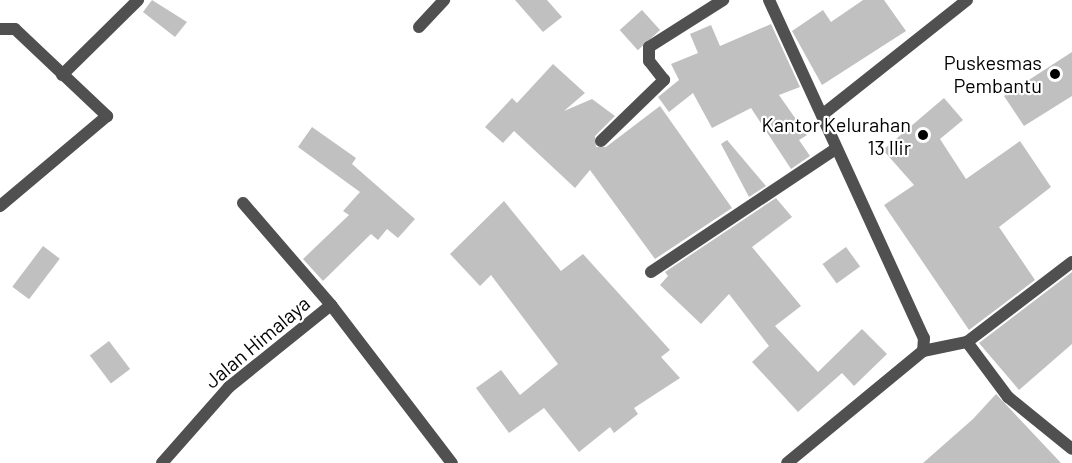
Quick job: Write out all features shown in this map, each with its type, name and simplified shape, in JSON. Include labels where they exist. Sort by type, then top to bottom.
[{"type":"street","points":[[62,75],[138,0]]},
{"type":"street","points":[[419,27],[444,0]]},
{"type":"street","points":[[601,141],[664,80],[649,61],[649,46],[723,0]]},
{"type":"street","points":[[769,0],[822,115],[834,150],[922,329],[923,351]]},
{"type":"street","points":[[822,115],[967,0]]},
{"type":"street","points":[[0,29],[15,29],[107,116],[0,206]]},
{"type":"street","points":[[651,272],[834,150]]},
{"type":"street","points":[[243,203],[331,305],[452,463]]},
{"type":"street","points":[[788,462],[923,351],[967,342],[1072,262]]},
{"type":"street","name":"Jalan Himalaya","points":[[162,463],[229,387],[331,305]]},
{"type":"street","points":[[967,342],[1008,397],[1072,449]]},
{"type":"building","points":[[152,0],[187,22],[175,37],[143,12]]},
{"type":"building","points":[[515,0],[547,0],[562,17],[543,32]]},
{"type":"building","points":[[863,0],[884,0],[906,31],[822,85],[792,31],[823,10],[831,22]]},
{"type":"building","points":[[642,10],[660,30],[638,50],[620,30]]},
{"type":"building","points":[[771,24],[800,87],[779,95],[807,135],[799,140],[810,156],[791,169],[751,108],[712,128],[693,93],[669,112],[658,97],[679,80],[671,64],[698,53],[690,34],[711,25],[720,46]]},
{"type":"building","name":"Puskesmas Pembantu","points":[[1072,52],[1072,96],[1024,126],[1004,96]]},
{"type":"building","points":[[553,64],[585,93],[564,111],[592,99],[615,116],[595,136],[596,147],[606,147],[660,106],[732,208],[655,259],[590,170],[575,188],[514,131],[503,143],[485,127],[512,98],[517,103]]},
{"type":"building","points":[[944,98],[963,120],[940,139],[966,179],[1020,141],[1051,187],[999,227],[1035,280],[969,330],[884,205],[914,185],[883,150]]},
{"type":"building","points":[[312,127],[356,158],[352,164],[415,219],[398,238],[387,229],[378,240],[371,234],[323,281],[303,259],[349,215],[343,211],[360,192],[298,147]]},
{"type":"building","points":[[727,140],[766,186],[749,197],[721,144]]},
{"type":"building","points":[[776,198],[792,217],[752,247],[801,306],[775,326],[818,372],[862,329],[887,354],[854,386],[842,373],[798,412],[752,362],[769,346],[729,294],[701,324],[660,285],[668,276],[665,272]]},
{"type":"building","points":[[504,201],[561,271],[583,254],[670,350],[661,357],[680,378],[634,408],[638,414],[614,433],[610,427],[579,452],[544,408],[509,433],[476,388],[501,370],[520,395],[558,364],[491,275],[480,286],[450,254]]},
{"type":"building","points":[[43,246],[60,259],[29,299],[12,287]]},
{"type":"building","points":[[846,247],[860,266],[837,283],[823,264]]},
{"type":"building","points":[[1072,272],[1072,344],[1019,390],[979,343]]},
{"type":"building","points":[[109,341],[130,369],[111,383],[90,355]]},
{"type":"building","points":[[996,394],[1061,463],[923,463],[973,419]]},
{"type":"place","name":"Puskesmas Pembantu","points":[[1055,74]]},
{"type":"place","name":"Kantor Kelurahan 13 Ilir","points":[[923,135]]}]
